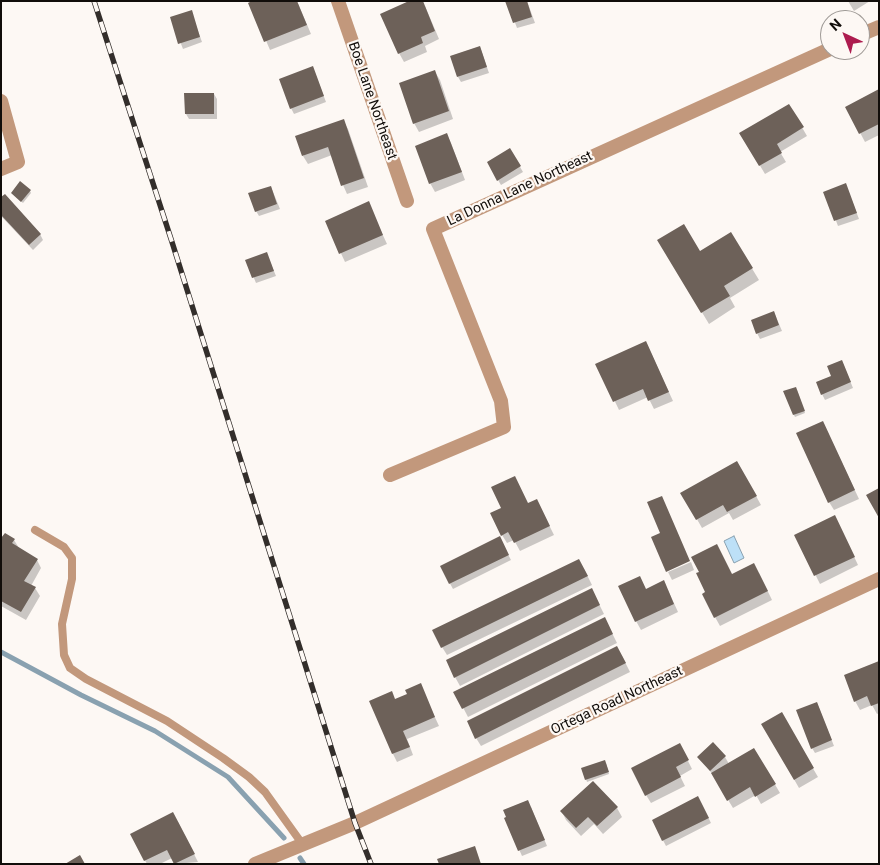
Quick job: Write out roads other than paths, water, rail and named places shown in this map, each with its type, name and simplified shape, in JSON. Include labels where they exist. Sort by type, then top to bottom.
[{"type":"street","name":"Boe Lane Northeast","points":[[338,1],[407,201]]},
{"type":"street","name":"La Donna Lane Northeast","points":[[390,475],[504,427],[501,402],[433,229],[820,54]]},
{"type":"street","points":[[1,101],[18,162],[1,170]]},
{"type":"street","name":"Ortega Road Northeast","points":[[254,864],[355,823],[879,579]]},
{"type":"lane","points":[[35,530],[64,547],[72,558],[72,579],[62,624],[64,655],[70,668],[86,679],[167,721],[223,758],[264,792],[303,845]]},
{"type":"water","points":[[734,536],[744,558],[734,563],[724,541]]},
{"type":"waterway","points":[[1,652],[81,695],[155,731],[228,777],[284,838]]},
{"type":"waterway","points":[[300,858],[304,864]]},
{"type":"railway","points":[[94,1],[355,823],[371,864]]}]
